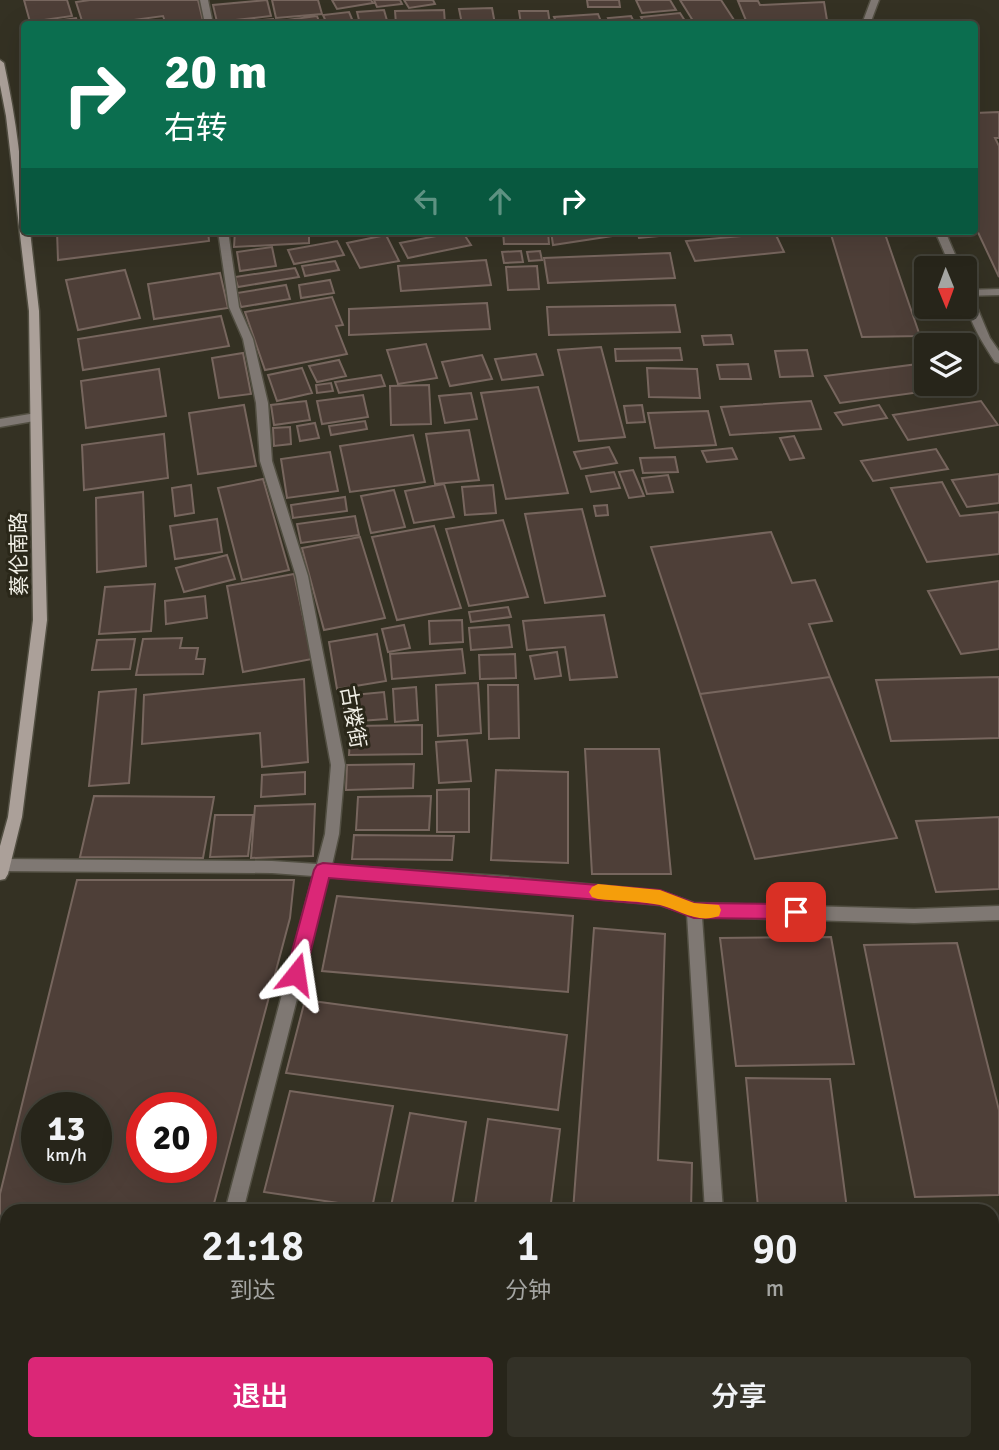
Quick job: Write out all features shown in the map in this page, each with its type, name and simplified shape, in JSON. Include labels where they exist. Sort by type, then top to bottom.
[{"type":"main road","name":"蔡伦南路","points":[[0,63],[21,206]]},
{"type":"main road","name":"蔡伦南路","points":[[1,869],[15,817],[40,620],[34,311],[26,235]]},
{"type":"street","points":[[204,0],[208,21]]},
{"type":"street","points":[[867,21],[875,0]]},
{"type":"street","name":"古楼街","points":[[224,235],[234,307],[248,339],[262,403],[266,461],[302,576],[338,765],[332,834],[236,1204]]},
{"type":"street","points":[[942,235],[951,256]]},
{"type":"street","points":[[977,291],[999,292]]},
{"type":"street","points":[[977,319],[999,360]]},
{"type":"street","points":[[0,423],[37,417]]},
{"type":"street","points":[[1,869],[323,870],[660,898],[694,910],[914,916],[999,913]]},
{"type":"street","points":[[694,910],[714,1204]]},
{"type":"building","points":[[24,0],[67,0],[72,16],[30,21]]},
{"type":"building","points":[[198,0],[203,21],[165,21],[163,16],[126,21],[82,21],[76,2]]},
{"type":"building","points":[[267,0],[271,16],[217,21],[213,5]]},
{"type":"building","points":[[272,0],[318,0],[322,14],[276,18]]},
{"type":"building","points":[[332,0],[371,0],[373,3],[337,9]]},
{"type":"building","points":[[374,0],[400,0],[402,4],[377,7]]},
{"type":"building","points":[[404,0],[433,0],[435,4],[409,8]]},
{"type":"building","points":[[587,0],[619,0],[620,7],[588,7]]},
{"type":"building","points":[[636,0],[670,0],[676,10],[642,13]]},
{"type":"building","points":[[680,0],[721,0],[735,21],[693,21]]},
{"type":"building","points":[[738,1],[758,1],[760,5],[824,2],[827,20],[800,21],[746,21]]},
{"type":"building","points":[[492,8],[494,21],[461,21],[459,9]]},
{"type":"building","points":[[384,10],[387,21],[359,21],[357,12]]},
{"type":"building","points":[[444,10],[445,21],[396,21],[395,11]]},
{"type":"building","points":[[519,11],[548,11],[550,21],[521,21]]},
{"type":"building","points":[[349,12],[353,21],[326,21],[323,15]]},
{"type":"building","points":[[680,13],[685,21],[643,21],[641,17]]},
{"type":"building","points":[[598,14],[601,21],[556,21],[554,17]]},
{"type":"building","points":[[317,16],[319,21],[286,21]]},
{"type":"building","points":[[631,16],[634,21],[610,21],[608,18]]},
{"type":"building","points":[[76,18],[77,21],[56,21]]},
{"type":"building","points":[[999,112],[999,138],[995,138],[999,146],[999,277],[978,232],[978,113]]},
{"type":"building","points":[[57,235],[208,235],[209,241],[58,260]]},
{"type":"building","points":[[235,235],[309,235],[309,243],[234,247]]},
{"type":"building","points":[[386,235],[399,261],[360,268],[347,243]]},
{"type":"building","points":[[441,235],[465,235],[471,245],[408,258],[400,243]]},
{"type":"building","points":[[503,235],[548,235],[549,244],[504,244]]},
{"type":"building","points":[[552,235],[619,235],[553,245]]},
{"type":"building","points":[[638,235],[670,235],[639,238]]},
{"type":"building","points":[[776,235],[784,252],[695,261],[686,241]]},
{"type":"building","points":[[831,235],[885,235],[919,333],[914,333],[914,336],[862,337]]},
{"type":"building","points":[[337,241],[344,255],[294,264],[288,250]]},
{"type":"building","points":[[272,247],[276,266],[240,271],[237,252]]},
{"type":"building","points":[[521,251],[523,262],[504,263],[502,252]]},
{"type":"building","points":[[540,251],[542,260],[529,261],[527,252]]},
{"type":"building","points":[[670,253],[675,278],[548,283],[544,258]]},
{"type":"building","points":[[486,260],[491,285],[401,291],[398,266]]},
{"type":"building","points":[[335,261],[339,270],[305,276],[302,266]]},
{"type":"building","points":[[537,266],[539,289],[508,290],[506,267]]},
{"type":"building","points":[[295,268],[299,277],[238,287],[235,277]]},
{"type":"building","points":[[125,270],[140,318],[78,330],[66,280]]},
{"type":"building","points":[[220,273],[228,308],[154,319],[148,284]]},
{"type":"building","points":[[330,280],[334,293],[301,298],[299,285]]},
{"type":"building","points":[[286,285],[290,299],[241,307],[237,293]]},
{"type":"building","points":[[332,297],[343,325],[336,326],[347,354],[265,370],[245,312]]},
{"type":"building","points":[[487,303],[490,329],[349,335],[349,309]]},
{"type":"building","points":[[675,305],[680,332],[549,335],[547,307]]},
{"type":"building","points":[[221,316],[229,346],[83,370],[78,339]]},
{"type":"building","points":[[731,335],[733,344],[704,345],[702,336]]},
{"type":"building","points":[[426,344],[437,378],[398,384],[387,350]]},
{"type":"building","points":[[601,347],[625,437],[579,441],[558,350]]},
{"type":"building","points":[[680,348],[682,360],[616,361],[615,349]]},
{"type":"building","points":[[807,350],[813,376],[780,377],[775,351]]},
{"type":"building","points":[[243,353],[251,394],[219,398],[212,358]]},
{"type":"building","points":[[536,354],[543,375],[502,380],[495,359]]},
{"type":"building","points":[[482,355],[492,379],[450,386],[442,362]]},
{"type":"building","points":[[339,360],[346,376],[317,382],[309,366]]},
{"type":"building","points":[[748,364],[751,379],[720,379],[717,365]]},
{"type":"building","points":[[914,365],[914,393],[840,403],[825,376]]},
{"type":"building","points":[[302,368],[312,393],[277,401],[268,375]]},
{"type":"building","points":[[647,368],[697,369],[700,398],[649,397]]},
{"type":"building","points":[[159,369],[166,416],[86,428],[81,381]]},
{"type":"building","points":[[381,375],[385,386],[339,393],[335,382]]},
{"type":"building","points":[[331,383],[333,391],[317,393],[316,385]]},
{"type":"building","points":[[429,385],[431,424],[391,425],[390,386]]},
{"type":"building","points":[[538,387],[568,493],[506,499],[481,393]]},
{"type":"building","points":[[471,393],[477,419],[445,423],[439,396]]},
{"type":"building","points":[[363,395],[368,417],[322,424],[317,401]]},
{"type":"building","points":[[306,401],[310,420],[274,425],[271,405]]},
{"type":"building","points":[[811,401],[821,429],[730,435],[721,407]]},
{"type":"building","points":[[981,401],[998,425],[908,440],[893,415]]},
{"type":"building","points":[[244,405],[256,466],[198,474],[189,413]]},
{"type":"building","points":[[642,405],[645,422],[627,423],[624,406]]},
{"type":"building","points":[[879,405],[887,418],[843,425],[835,413]]},
{"type":"building","points":[[708,411],[716,445],[655,448],[648,413]]},
{"type":"building","points":[[365,421],[367,429],[331,435],[329,426]]},
{"type":"building","points":[[315,423],[319,438],[300,441],[297,426]]},
{"type":"building","points":[[290,427],[291,444],[274,446],[273,428]]},
{"type":"building","points":[[469,430],[479,480],[435,484],[426,434]]},
{"type":"building","points":[[164,434],[168,478],[84,490],[82,445]]},
{"type":"building","points":[[413,435],[425,482],[350,492],[340,446]]},
{"type":"building","points":[[794,436],[804,458],[790,460],[780,438]]},
{"type":"building","points":[[609,447],[617,463],[581,469],[574,452]]},
{"type":"building","points":[[732,448],[737,459],[707,462],[702,451]]},
{"type":"building","points":[[936,449],[948,469],[873,481],[861,461]]},
{"type":"building","points":[[330,452],[338,491],[287,498],[281,459]]},
{"type":"building","points":[[675,457],[678,472],[643,473],[640,458]]},
{"type":"building","points":[[633,470],[644,496],[629,498],[619,472]]},
{"type":"building","points":[[614,472],[620,488],[591,492],[586,476]]},
{"type":"building","points":[[999,474],[999,503],[967,507],[952,480]]},
{"type":"building","points":[[668,475],[673,492],[647,494],[642,478]]},
{"type":"building","points":[[263,479],[289,570],[242,580],[218,488]]},
{"type":"building","points":[[942,482],[960,516],[999,512],[999,554],[927,562],[891,488]]},
{"type":"building","points":[[444,484],[454,517],[414,523],[405,491]]},
{"type":"building","points":[[191,485],[194,513],[175,516],[172,488]]},
{"type":"building","points":[[493,485],[496,513],[465,515],[462,487]]},
{"type":"building","points":[[394,490],[405,527],[371,533],[361,496]]},
{"type":"building","points":[[143,492],[146,566],[97,572],[96,498]]},
{"type":"building","points":[[345,497],[347,511],[293,518],[291,505]]},
{"type":"building","points":[[607,505],[608,515],[596,516],[594,506]]},
{"type":"building","points":[[582,509],[605,596],[545,603],[525,514]]},
{"type":"building","points":[[355,516],[359,535],[301,543],[297,524]]},
{"type":"building","points":[[217,519],[222,552],[175,559],[170,526]]},
{"type":"building","points":[[503,520],[528,597],[469,606],[446,529]]},
{"type":"building","points":[[434,526],[461,608],[397,620],[372,537]]},
{"type":"building","points":[[771,532],[792,583],[815,580],[832,621],[809,624],[830,677],[700,694],[651,547]]},
{"type":"building","points":[[360,537],[385,618],[324,630],[302,548]]},
{"type":"building","points":[[227,555],[235,579],[184,592],[176,568]]},
{"type":"building","points":[[294,574],[312,659],[243,672],[227,586]]},
{"type":"building","points":[[999,581],[999,649],[961,654],[928,591]]},
{"type":"building","points":[[155,584],[151,631],[99,634],[105,587]]},
{"type":"building","points":[[205,596],[207,618],[166,624],[165,601]]},
{"type":"building","points":[[508,607],[511,617],[471,622],[469,612]]},
{"type":"building","points":[[604,615],[617,677],[570,680],[565,647],[527,650],[523,621]]},
{"type":"building","points":[[462,620],[463,642],[430,644],[429,621]]},
{"type":"building","points":[[404,625],[410,648],[388,652],[382,629]]},
{"type":"building","points":[[509,625],[512,647],[471,650],[469,628]]},
{"type":"building","points":[[377,634],[386,681],[337,689],[329,642]]},
{"type":"building","points":[[182,638],[180,648],[198,648],[196,659],[205,659],[203,674],[136,675],[143,639]]},
{"type":"building","points":[[135,639],[130,669],[92,670],[97,640]]},
{"type":"building","points":[[462,649],[465,673],[392,679],[390,654]]},
{"type":"building","points":[[557,652],[561,676],[535,679],[530,656]]},
{"type":"building","points":[[515,654],[516,678],[480,679],[479,655]]},
{"type":"building","points":[[830,677],[897,838],[755,859],[700,694]]},
{"type":"building","points":[[999,677],[999,738],[891,741],[876,680]]},
{"type":"building","points":[[304,679],[308,762],[262,767],[260,733],[142,744],[144,695]]},
{"type":"building","points":[[478,683],[481,733],[438,736],[436,685]]},
{"type":"building","points":[[488,685],[518,685],[519,738],[489,739]]},
{"type":"building","points":[[416,687],[418,720],[395,722],[393,689]]},
{"type":"building","points":[[136,689],[129,783],[89,786],[99,692]]},
{"type":"building","points":[[384,692],[387,719],[345,722],[343,696]]},
{"type":"building","points":[[422,725],[422,754],[349,755],[351,726]]},
{"type":"building","points":[[467,740],[471,781],[439,783],[436,742]]},
{"type":"building","points":[[585,749],[659,749],[671,874],[592,874]]},
{"type":"building","points":[[414,764],[413,788],[346,790],[347,765]]},
{"type":"building","points":[[496,770],[568,772],[568,863],[491,860]]},
{"type":"building","points":[[305,772],[305,794],[261,797],[262,775]]},
{"type":"building","points":[[469,789],[469,832],[437,832],[437,790]]},
{"type":"building","points":[[94,796],[214,797],[203,858],[80,857]]},
{"type":"building","points":[[431,796],[429,830],[356,830],[358,797]]},
{"type":"building","points":[[315,804],[313,856],[251,858],[255,806]]},
{"type":"building","points":[[215,815],[253,815],[248,856],[210,857]]},
{"type":"building","points":[[999,817],[999,889],[936,892],[916,821]]},
{"type":"building","points":[[354,835],[454,836],[452,860],[352,859]]},
{"type":"building","points":[[77,880],[294,880],[290,918],[214,1204],[0,1204],[0,1194],[21,1108],[21,1183],[112,1183],[112,1092],[25,1092]]},
{"type":"building","points":[[337,896],[573,916],[568,992],[322,971]]},
{"type":"building","points":[[594,928],[665,934],[658,1160],[692,1163],[691,1204],[574,1204]]},
{"type":"building","points":[[831,937],[854,1064],[736,1066],[720,938]]},
{"type":"building","points":[[957,943],[999,1110],[999,1195],[915,1197],[864,945]]},
{"type":"building","points":[[305,1000],[567,1035],[558,1110],[286,1073]]},
{"type":"building","points":[[746,1078],[830,1079],[846,1204],[758,1204]]},
{"type":"building","points":[[290,1091],[393,1106],[373,1204],[345,1204],[264,1192]]},
{"type":"building","points":[[410,1113],[466,1122],[452,1204],[391,1204]]},
{"type":"building","points":[[488,1119],[560,1129],[551,1204],[475,1204]]},
{"type":"slow traffic","points":[[598,892],[660,898],[694,910],[712,910]]},
{"type":"route","points":[[296,974],[323,870],[660,898],[694,910],[796,912]]}]
